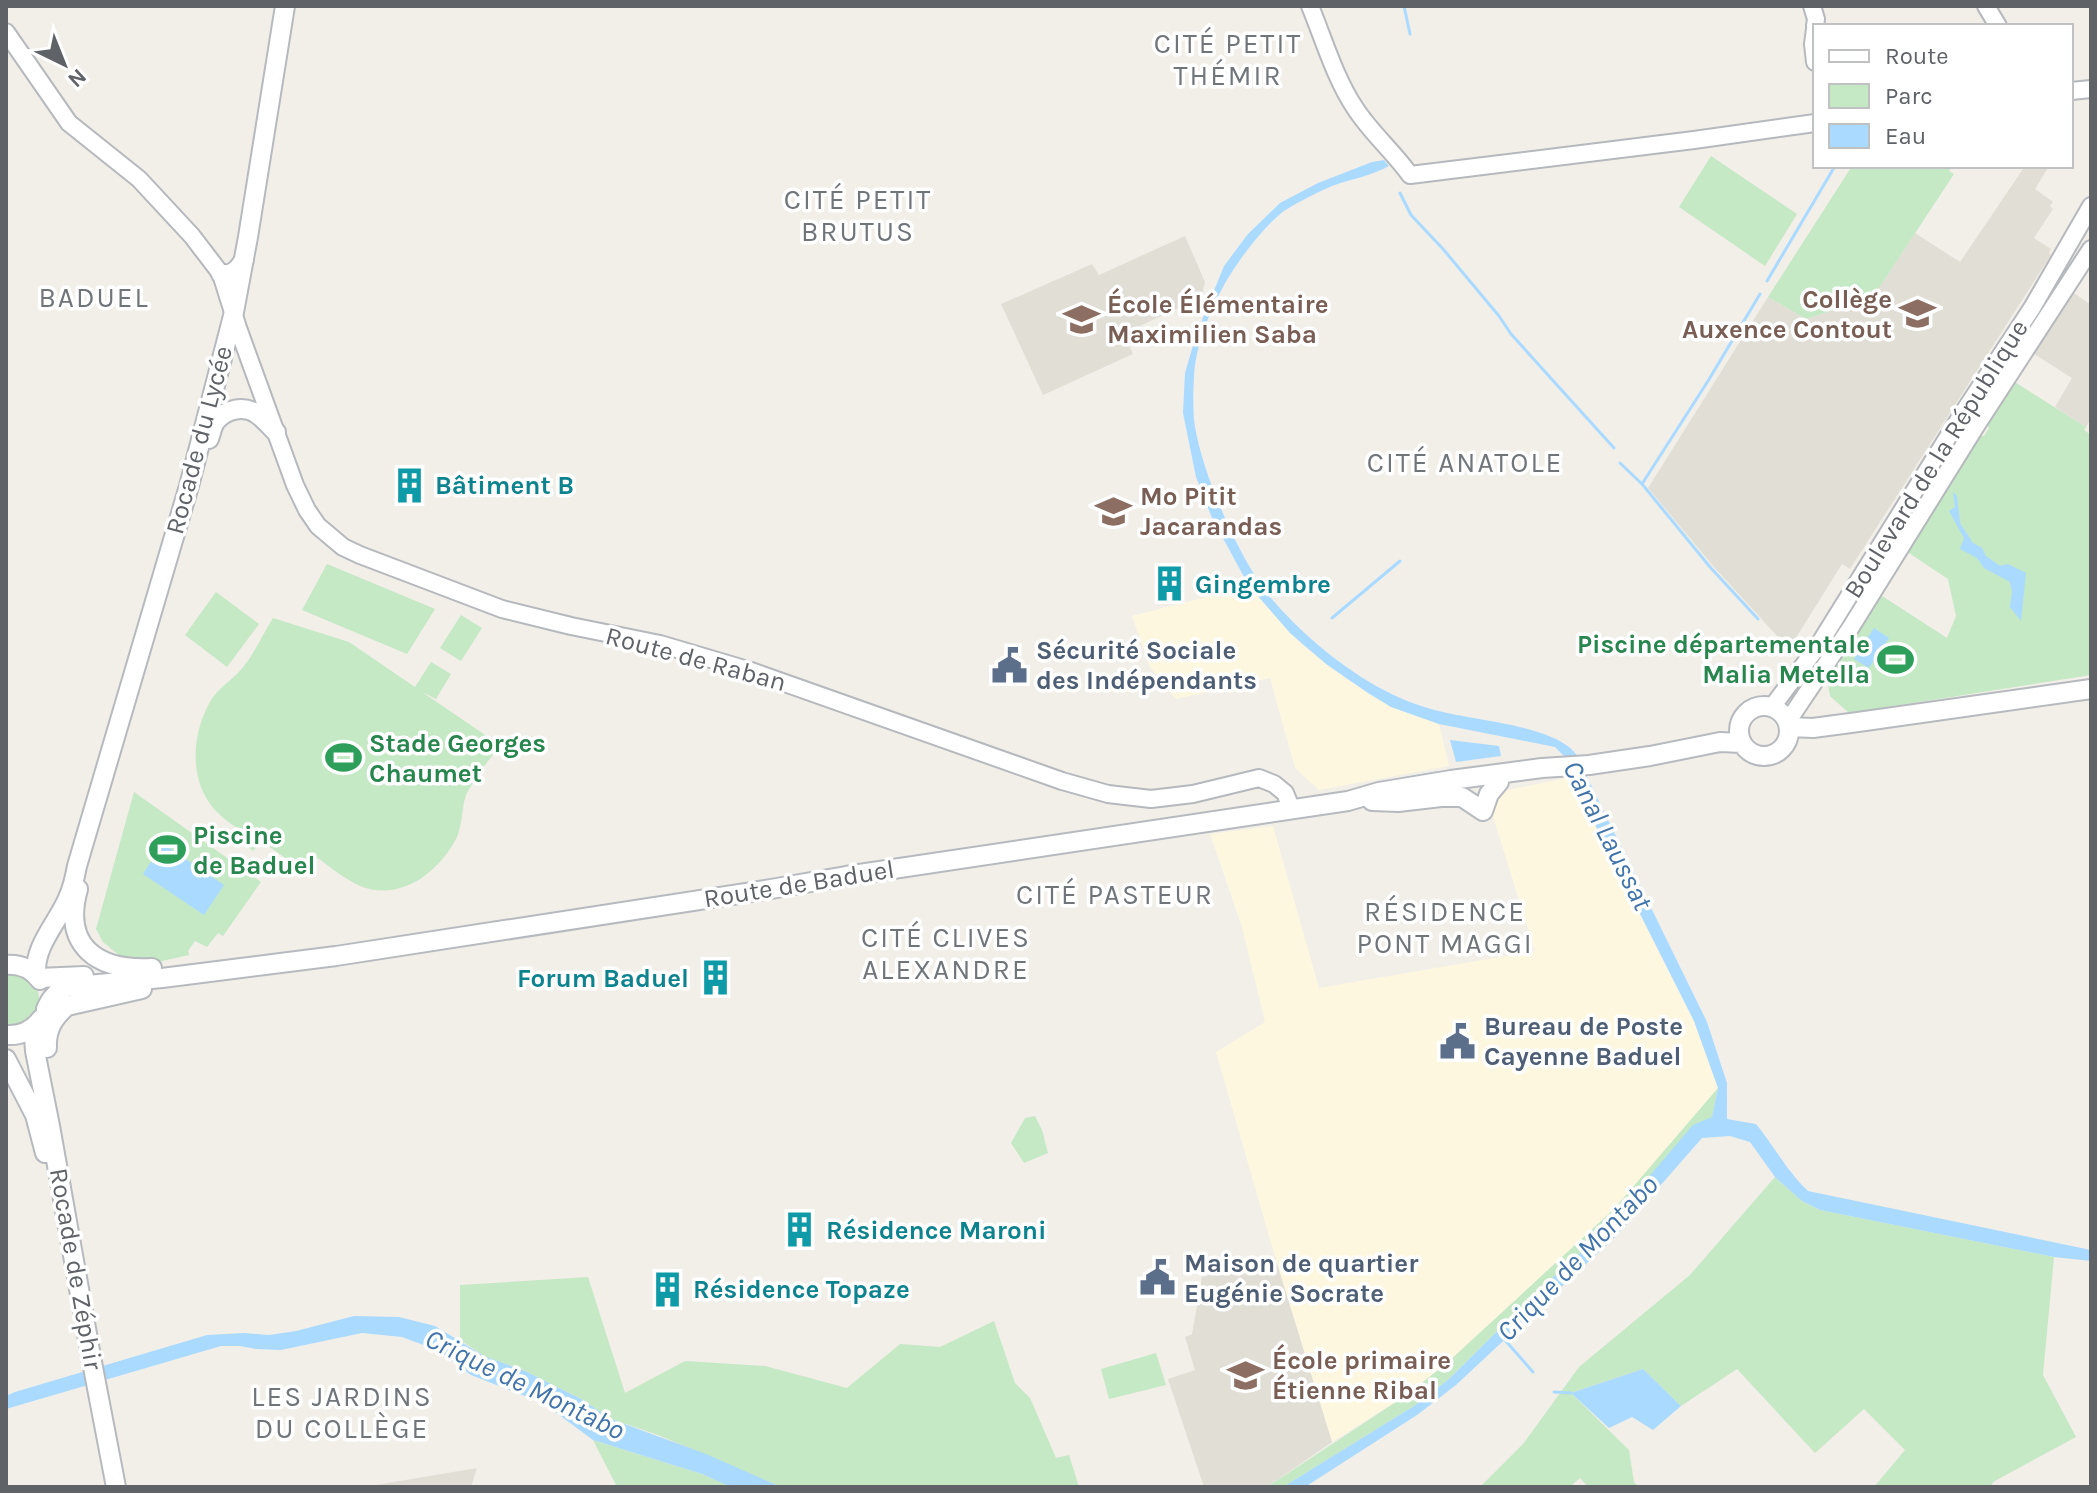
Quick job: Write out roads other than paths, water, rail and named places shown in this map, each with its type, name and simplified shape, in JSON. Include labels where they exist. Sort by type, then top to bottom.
[{"type":"main road","name":"Rocade du Lycée","points":[[38,976],[36,957],[39,948],[74,884],[189,486],[234,312],[285,6]]},
{"type":"main road","points":[[221,274],[233,273],[244,260]]},
{"type":"main road","points":[[189,486],[215,422],[224,414],[237,409],[250,410],[276,432]]},
{"type":"main road","points":[[1788,729],[2091,689]]},
{"type":"main road","points":[[1756,707],[1772,707],[1781,712],[1788,729],[1778,752],[1766,756],[1751,753],[1741,735],[1748,712],[1756,707]]},
{"type":"main road","name":"Route de Baduel","points":[[1348,801],[1398,802],[1462,797],[1483,811],[1489,794],[1499,782],[1650,756],[1741,735]]},
{"type":"main road","name":"Route de Baduel","points":[[6,1037],[25,1033],[42,1016],[49,1000],[67,987],[336,956],[1292,810],[1451,780],[1542,768],[1575,767]]},
{"type":"main road","points":[[102,781],[101,800],[74,907],[75,926],[85,947],[103,962],[116,967],[250,966]]},
{"type":"main road","name":"Rocade du Lycée","points":[[8,965],[27,948],[77,866]]},
{"type":"main road","points":[[8,965],[21,966],[38,976]]},
{"type":"main road","points":[[63,1196],[62,1140],[46,1046],[46,1034],[59,1013],[67,1006],[250,966]]},
{"type":"main road","name":"Route de Baduel","points":[[38,976],[250,966]]},
{"type":"main road","name":"Rocade de Zéphir","points":[[38,976],[47,998],[34,1037],[35,1051],[116,1487]]},
{"type":"main road","name":"Rocade de Zéphir","points":[[6,1037],[25,1068],[50,1126]]},
{"type":"main road","points":[[6,1059],[35,1115],[42,1146],[63,1196]]},
{"type":"main road","name":"Rocade de Zéphir","points":[[102,1412],[106,1487]]},
{"type":"street","points":[[1310,6],[1348,98],[1367,126],[1396,155],[1410,175],[1813,123]]},
{"type":"street","points":[[1986,6],[1997,24]]},
{"type":"street","name":"Route de Raban","points":[[6,32],[69,123],[139,179],[192,236],[221,274],[295,485],[318,526],[343,547],[502,609],[660,644],[751,671],[1062,781],[1108,794],[1151,799],[1193,794],[1259,778],[1285,793],[1292,810]]},
{"type":"street","name":"Boulevard de la République","points":[[1772,707],[1818,646],[2032,308],[2091,206]]},
{"type":"street","name":"Boulevard de la République","points":[[1788,729],[1968,438],[2091,249]]},
{"type":"water","points":[[1384,160],[1389,166],[1332,186],[1284,211],[1258,236],[1228,278],[1208,319],[1195,366],[1194,420],[1204,463],[1234,537],[1258,580],[1270,597],[1319,646],[1361,677],[1409,702],[1536,732],[1554,738],[1578,757],[1567,759],[1555,747],[1439,724],[1391,707],[1326,664],[1290,633],[1249,586],[1212,518],[1196,477],[1183,413],[1185,373],[1196,335],[1224,266],[1248,234],[1280,203],[1318,183]]},
{"type":"water","points":[[1953,492],[1957,496],[1960,523],[1973,543],[2000,566],[2008,564],[2026,573],[2021,621],[2010,607],[2010,582],[1984,568],[1977,558],[1960,549],[1964,538],[1949,511],[1955,507]]},
{"type":"water","points":[[1874,628],[1889,638],[1869,668],[1854,659]]},
{"type":"water","points":[[1450,740],[1499,746],[1501,756],[1456,762]]},
{"type":"water","points":[[1586,775],[1707,1022],[1727,1083],[1727,1119],[1756,1124],[1808,1191],[2091,1250],[2091,1261],[2054,1257],[1820,1210],[1802,1201],[1775,1177],[1750,1142],[1730,1136],[1702,1138],[1617,1235],[1456,1385],[1417,1415],[1305,1487],[1283,1487],[1414,1406],[1449,1379],[1541,1288],[1594,1241],[1693,1125],[1712,1117],[1718,1088],[1694,1021],[1571,777]]},
{"type":"water","points":[[163,844],[224,885],[204,915],[143,874]]},
{"type":"water","name":"Crique de Montabo","points":[[354,1316],[399,1317],[435,1326],[484,1356],[525,1371],[581,1399],[611,1419],[706,1454],[781,1487],[731,1487],[702,1474],[593,1440],[543,1403],[471,1375],[437,1350],[402,1337],[362,1333],[281,1350],[221,1346],[6,1409],[6,1396],[15,1392],[207,1335],[269,1335]]},
{"type":"water","points":[[1643,1369],[1681,1406],[1653,1430],[1632,1417],[1609,1428],[1571,1393]]},
{"type":"waterway","points":[[1404,6],[1410,34]]},
{"type":"waterway","points":[[1767,281],[1834,168]]},
{"type":"waterway","points":[[1400,193],[1411,215],[1443,249],[1511,334],[1614,448]]},
{"type":"waterway","points":[[1642,484],[1760,294]]},
{"type":"waterway","points":[[1620,463],[1642,484],[1710,567],[1758,619]]},
{"type":"waterway","points":[[1332,618],[1400,561]]},
{"type":"waterway","points":[[1457,770],[1485,767]]},
{"type":"waterway","points":[[1403,779],[1436,773]]},
{"type":"waterway","name":"Crique de Montabo","points":[[1504,1339],[1533,1372]]},
{"type":"waterway","points":[[1554,1392],[1571,1393]]},
{"type":"place","name":"Collège Auxence Contout","points":[[1918,314]]},
{"type":"place","name":"École Élémentaire Maximilien Saba","points":[[1081,319]]},
{"type":"place","name":"Bâtiment B","points":[[409,485]]},
{"type":"place","name":"Mo Pitit Jacarandas","points":[[1114,511]]},
{"type":"place","name":"Gingembre","points":[[1169,584]]},
{"type":"place","name":"Piscine départementale Malia Metella","points":[[1896,659]]},
{"type":"place","name":"Sécurité Sociale des Indépendants","points":[[1010,665]]},
{"type":"place","name":"Stade Georges Chaumet","points":[[343,758]]},
{"type":"place","name":"Piscine de Baduel","points":[[167,850]]},
{"type":"place","name":"Forum Baduel","points":[[715,978]]},
{"type":"place","name":"Bureau de Poste Cayenne Baduel","points":[[1458,1041]]},
{"type":"place","name":"Résidence Maroni","points":[[800,1230]]},
{"type":"place","name":"Maison de quartier Eugénie Socrate","points":[[1158,1278]]},
{"type":"place","name":"Résidence Topaze","points":[[667,1289]]},
{"type":"place","name":"École primaire Étienne Ribal","points":[[1246,1375]]},
{"type":"district","name":"CITÉ PETIT THÉMIR","points":[[1228,59]]},
{"type":"district","name":"CITÉ PETIT BRUTUS","points":[[858,215]]},
{"type":"district","name":"BADUEL","points":[[94,297]]},
{"type":"district","name":"CITÉ ANATOLE","points":[[1465,462]]},
{"type":"district","name":"CITÉ PASTEUR","points":[[1115,894]]},
{"type":"district","name":"RÉSIDENCE PONT MAGGI","points":[[1445,927]]},
{"type":"district","name":"CITÉ CLIVES ALEXANDRE","points":[[946,953]]},
{"type":"district","name":"LES JARDINS DU COLLÈGE","points":[[342,1412]]},
{"type":"water label","name":"Canal Laussat","points":[[1608,835]]}]
